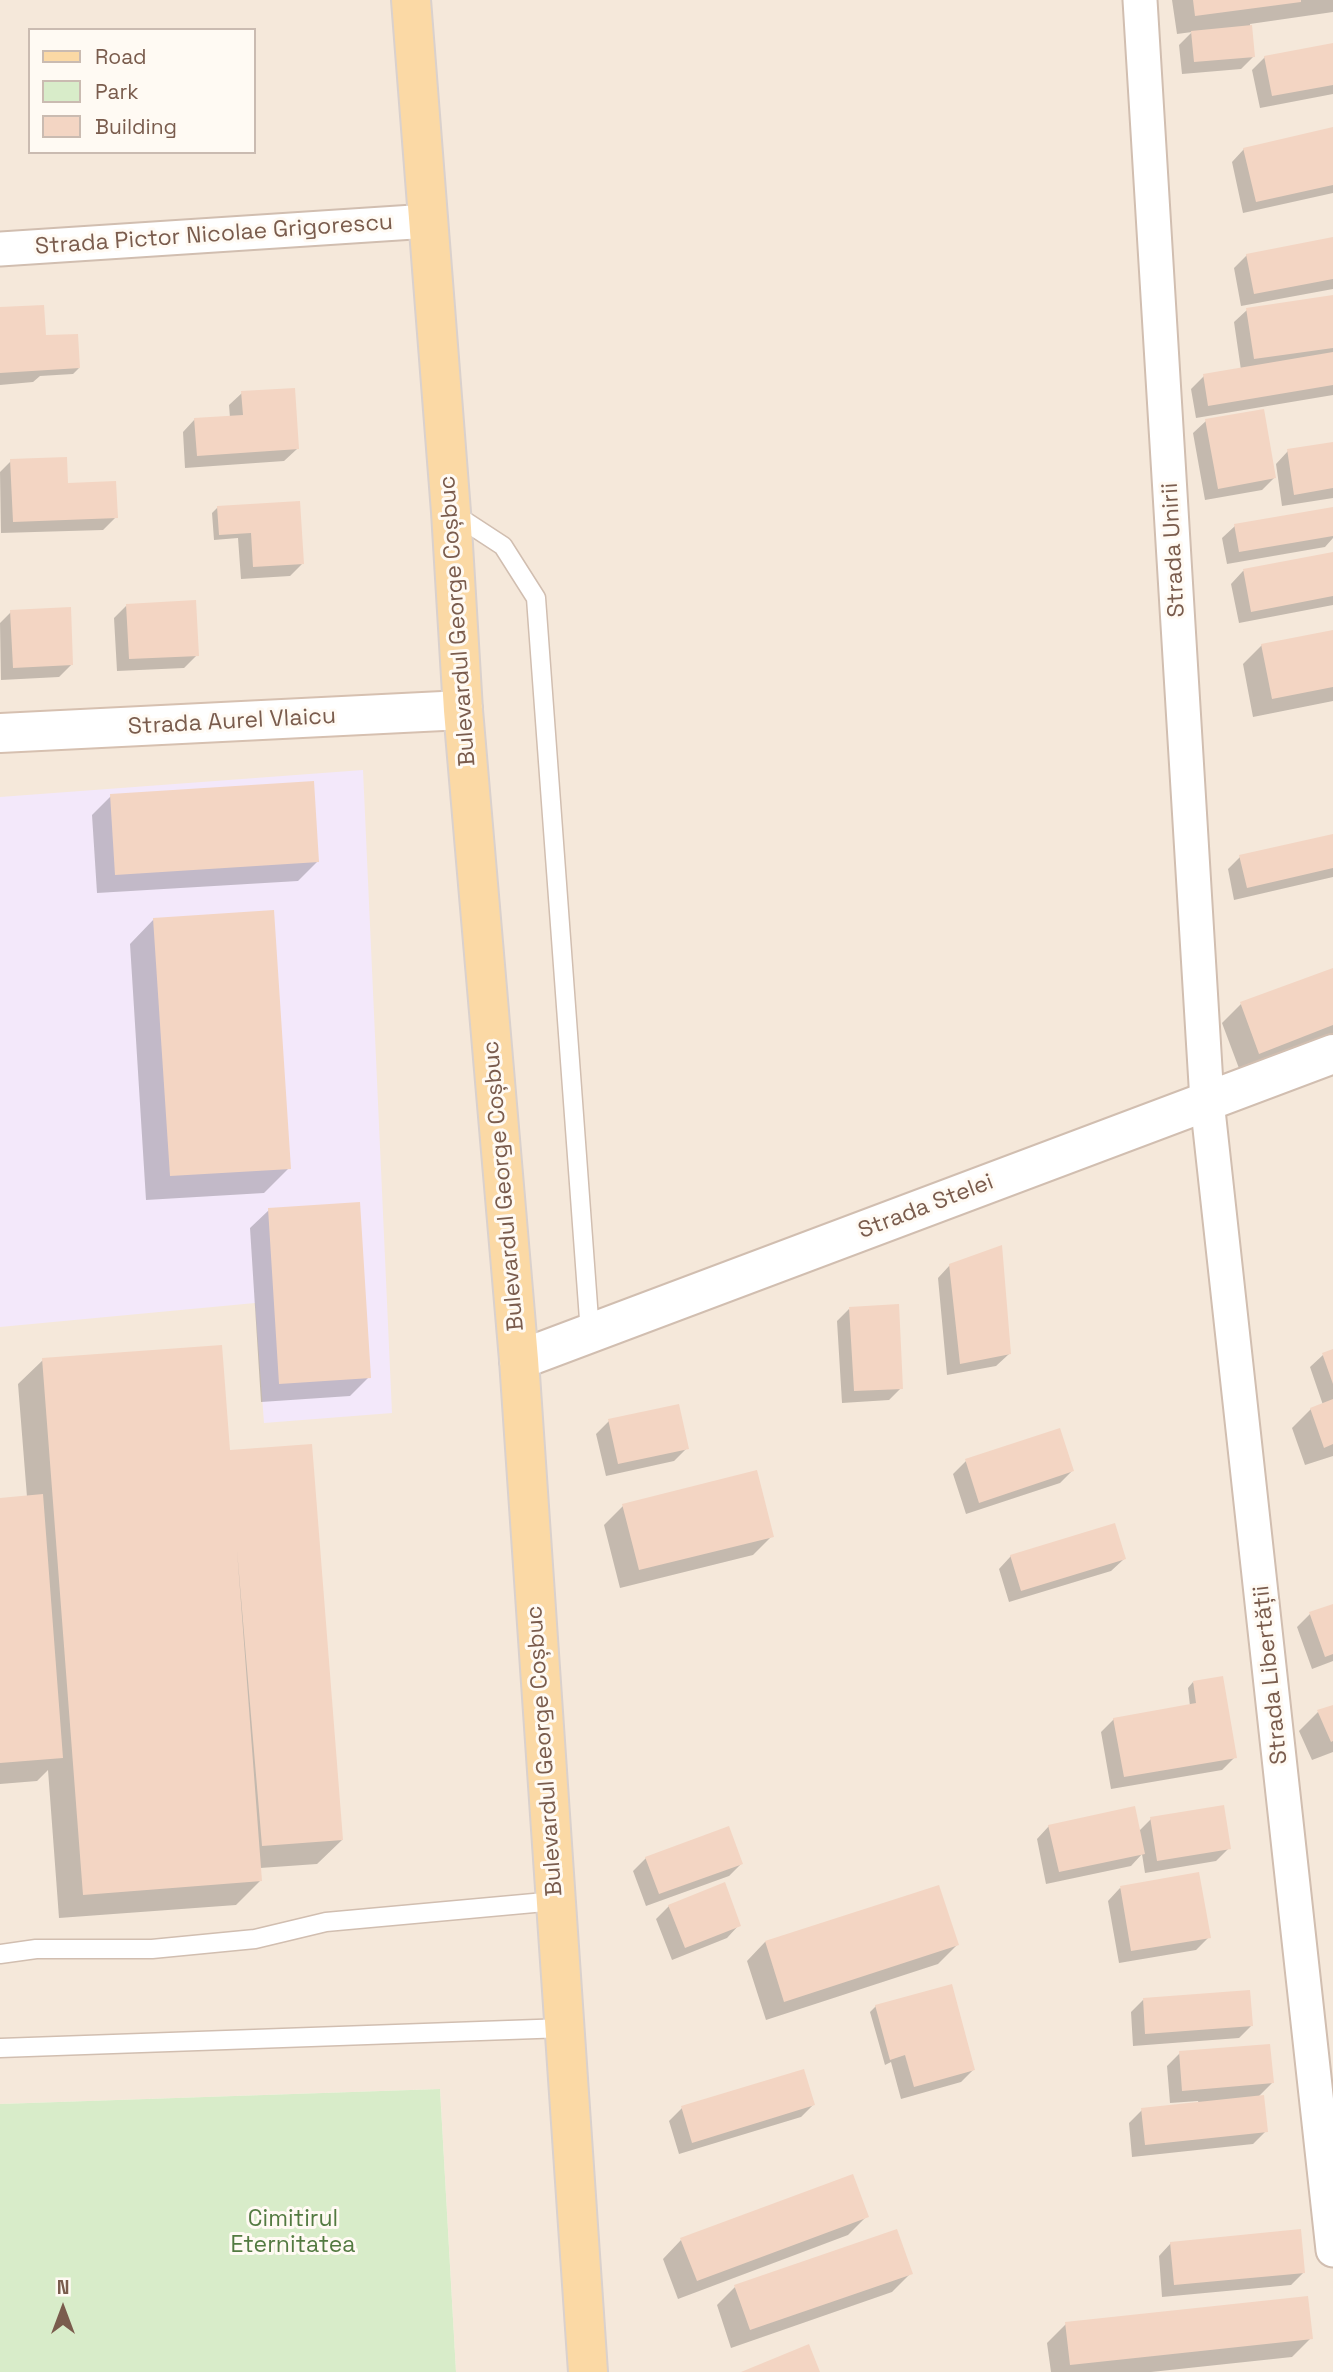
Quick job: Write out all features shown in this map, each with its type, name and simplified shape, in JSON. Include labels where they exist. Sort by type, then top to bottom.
[{"type":"main road","name":"Bulevardul George Coșbuc","points":[[411,0],[451,512],[463,710],[520,1360],[589,2372]]},
{"type":"street","name":"Strada Unirii","points":[[1140,0],[1207,1101]]},
{"type":"street","name":"Strada Pictor Nicolae Grigorescu","points":[[0,249],[429,221]]},
{"type":"street","name":"Strada Aurel Vlaicu","points":[[0,733],[463,710]]},
{"type":"street","name":"Strada Stelei","points":[[520,1360],[1333,1054]]},
{"type":"street","name":"Strada Libertății","points":[[1207,1101],[1333,2249]]},
{"type":"lane","points":[[451,512],[503,547],[536,598],[590,1333]]},
{"type":"lane","points":[[0,1954],[36,1949],[152,1949],[255,1939],[326,1923],[556,1902]]},
{"type":"lane","points":[[0,2048],[565,2028]]},
{"type":"shaded area","points":[[0,0],[1333,0],[1333,2372],[456,2372],[440,2089],[0,2104]]},
{"type":"shaded area","points":[[363,770],[392,1413],[264,1423],[255,1303],[0,1327],[0,797]]},
{"type":"green space","name":"Cimitirul Eternitatea","points":[[440,2089],[456,2372],[0,2372],[0,2104]]},
{"type":"building","points":[[1193,0],[1301,0],[1301,2],[1195,16]]},
{"type":"building","points":[[1252,25],[1255,57],[1194,62],[1191,31]]},
{"type":"building","points":[[1333,43],[1333,85],[1272,96],[1264,56]]},
{"type":"building","points":[[1333,127],[1333,185],[1256,202],[1243,148]]},
{"type":"building","points":[[1333,237],[1333,279],[1254,294],[1246,254]]},
{"type":"building","points":[[1333,295],[1333,348],[1254,359],[1246,308]]},
{"type":"building","points":[[44,305],[46,335],[78,334],[80,368],[0,373],[0,307]]},
{"type":"building","points":[[1333,352],[1333,385],[1208,406],[1203,374]]},
{"type":"building","points":[[295,388],[299,449],[197,456],[194,418],[243,415],[241,391]]},
{"type":"building","points":[[1264,409],[1276,478],[1218,489],[1205,419]]},
{"type":"building","points":[[1333,442],[1333,488],[1294,495],[1287,449]]},
{"type":"building","points":[[67,457],[68,483],[116,481],[118,518],[13,522],[10,459]]},
{"type":"building","points":[[300,501],[304,564],[253,567],[251,533],[219,535],[217,506]]},
{"type":"building","points":[[1333,507],[1333,536],[1239,552],[1234,524]]},
{"type":"building","points":[[1333,552],[1333,596],[1251,612],[1243,569]]},
{"type":"building","points":[[196,600],[199,656],[129,659],[126,604]]},
{"type":"building","points":[[71,607],[73,665],[13,668],[10,610]]},
{"type":"building","points":[[1333,630],[1333,687],[1272,699],[1261,644]]},
{"type":"building","points":[[314,781],[319,862],[115,875],[110,794]]},
{"type":"building","points":[[1333,834],[1333,868],[1247,888],[1239,855]]},
{"type":"building","points":[[274,910],[291,1169],[170,1176],[153,918]]},
{"type":"building","points":[[1333,968],[1333,1025],[1259,1054],[1240,1002]]},
{"type":"building","points":[[360,1202],[371,1378],[279,1384],[268,1208]]},
{"type":"building","points":[[1002,1245],[1011,1354],[960,1364],[949,1264]]},
{"type":"building","points":[[899,1304],[903,1389],[854,1391],[849,1307]]},
{"type":"building","points":[[222,1345],[230,1450],[312,1444],[343,1840],[262,1846],[237,1550],[262,1881],[83,1895],[42,1358]]},
{"type":"building","points":[[1333,1349],[1333,1384],[1322,1353]]},
{"type":"building","points":[[1333,1399],[1333,1444],[1324,1448],[1310,1408]]},
{"type":"building","points":[[679,1404],[689,1449],[618,1464],[608,1419]]},
{"type":"building","points":[[1060,1428],[1074,1471],[979,1503],[965,1459]]},
{"type":"building","points":[[757,1470],[774,1537],[639,1570],[622,1504]]},
{"type":"building","points":[[43,1494],[63,1758],[0,1763],[0,1498]]},
{"type":"building","points":[[1115,1523],[1126,1559],[1021,1591],[1010,1555]]},
{"type":"building","points":[[1333,1604],[1333,1654],[1325,1657],[1309,1612]]},
{"type":"building","points":[[1223,1676],[1237,1758],[1124,1777],[1113,1718],[1196,1703],[1193,1681]]},
{"type":"building","points":[[1333,1705],[1333,1741],[1331,1742],[1317,1710]]},
{"type":"building","points":[[1224,1805],[1231,1849],[1157,1861],[1150,1817]]},
{"type":"building","points":[[1135,1806],[1145,1854],[1059,1872],[1048,1825]]},
{"type":"building","points":[[729,1826],[743,1864],[659,1894],[645,1857]]},
{"type":"building","points":[[1199,1872],[1211,1938],[1131,1951],[1120,1886]]},
{"type":"building","points":[[725,1882],[741,1926],[685,1948],[668,1905]]},
{"type":"building","points":[[939,1885],[959,1945],[784,2002],[765,1941]]},
{"type":"building","points":[[952,1984],[975,2070],[914,2087],[905,2055],[890,2060],[875,2005]]},
{"type":"building","points":[[1250,1990],[1253,2026],[1145,2034],[1143,1998]]},
{"type":"building","points":[[1270,2044],[1274,2083],[1182,2091],[1179,2051]]},
{"type":"building","points":[[804,2069],[815,2105],[692,2143],[681,2106]]},
{"type":"building","points":[[1264,2095],[1268,2132],[1145,2145],[1141,2108]]},
{"type":"building","points":[[853,2174],[869,2217],[697,2281],[680,2238]]},
{"type":"building","points":[[897,2229],[913,2274],[750,2330],[734,2285]]},
{"type":"building","points":[[1301,2229],[1305,2273],[1174,2285],[1170,2242]]},
{"type":"building","points":[[1308,2296],[1313,2339],[1070,2365],[1065,2322]]},
{"type":"building","points":[[809,2344],[820,2372],[741,2372]]}]
